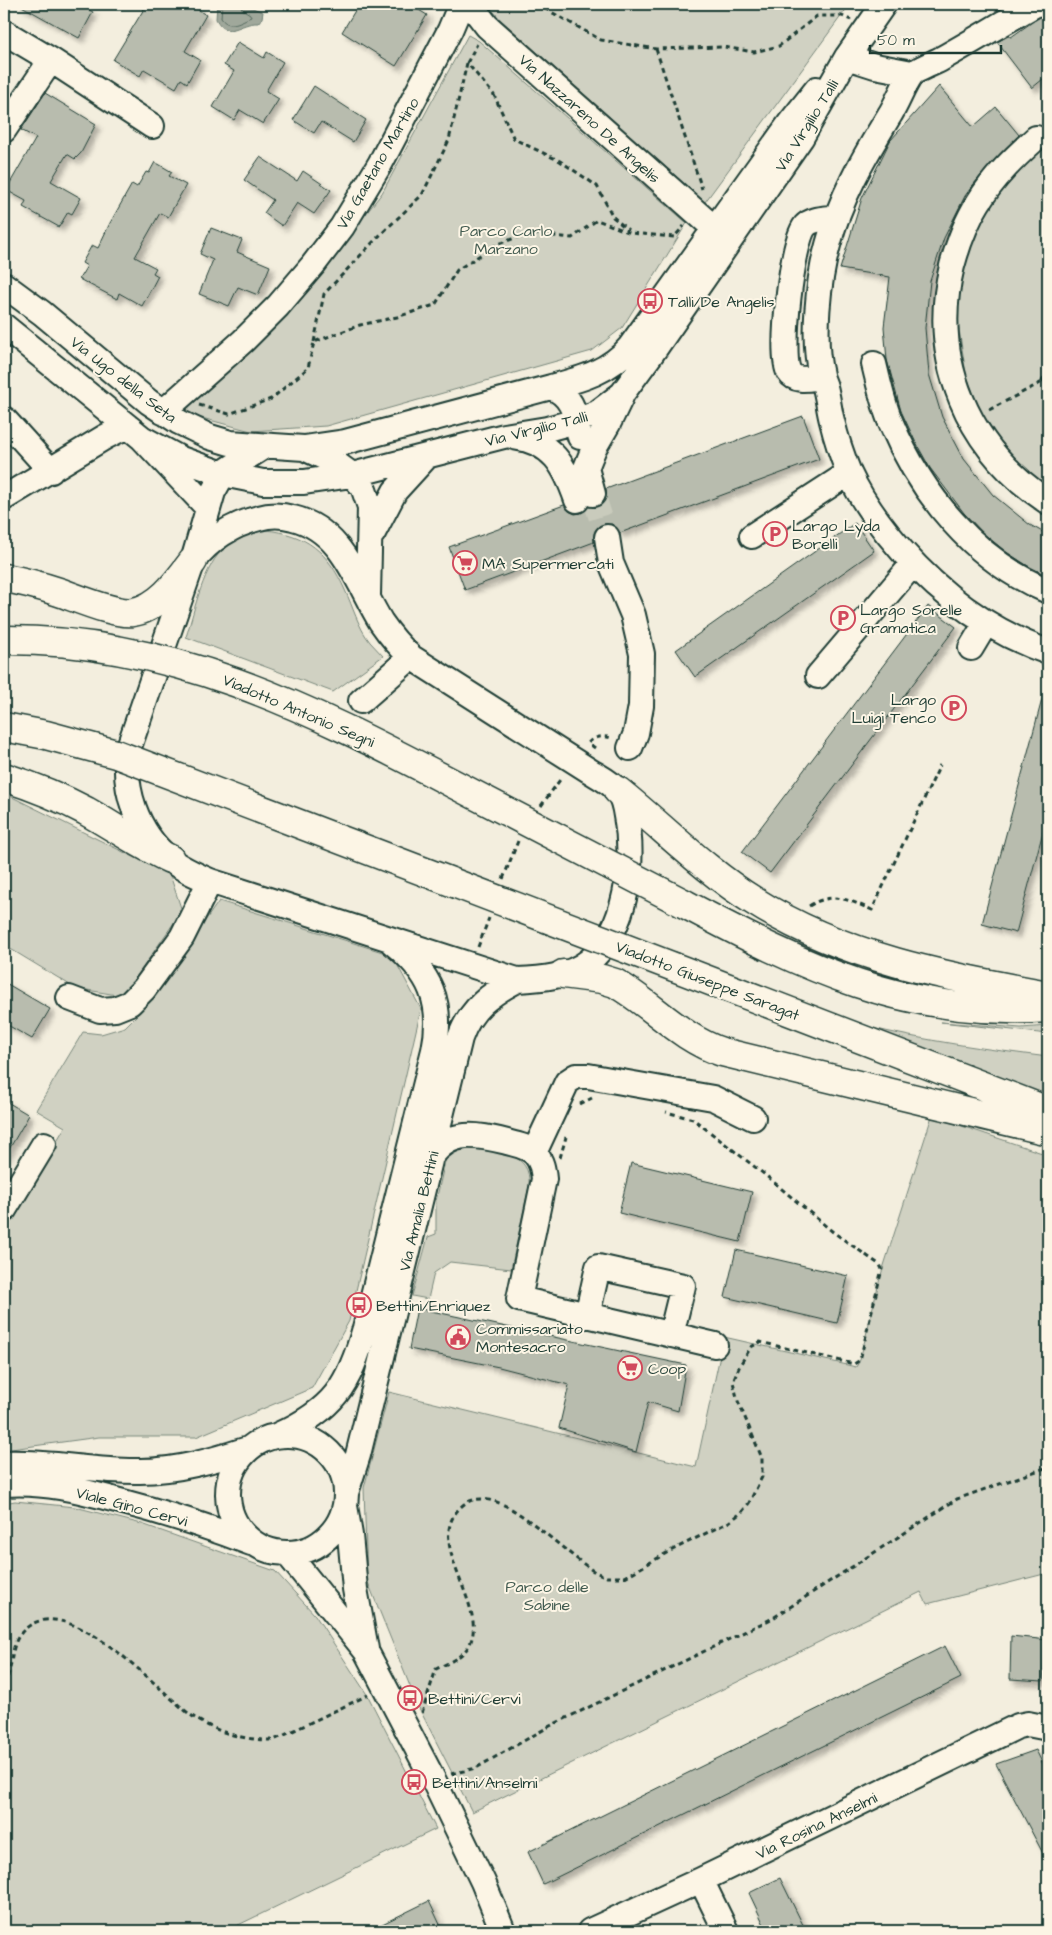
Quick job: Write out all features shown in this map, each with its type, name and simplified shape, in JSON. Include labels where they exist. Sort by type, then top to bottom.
[{"type":"main road","points":[[4,578],[40,586],[106,608],[132,613],[146,608],[163,596],[174,586],[193,562]]},
{"type":"main road","name":"Viadotto Antonio Segni","points":[[4,640],[49,641],[111,648],[152,656],[205,671],[290,703],[376,742],[782,953],[833,975],[870,988],[913,999],[955,1006],[993,1010],[1048,1008]]},
{"type":"main road","name":"Viadotto Giuseppe Saragat","points":[[4,727],[46,734],[107,751],[1048,1111]]},
{"type":"main road","points":[[4,777],[39,790],[85,811],[138,843],[170,859]]},
{"type":"main road","points":[[618,791],[739,891],[794,924],[861,952],[902,964],[1000,987],[1048,995]]},
{"type":"main road","points":[[563,974],[602,979],[615,984],[686,1035],[722,1052],[1048,1131]]},
{"type":"street","name":"Via Gaetano Martino","points":[[163,412],[243,341],[278,306],[342,227],[380,164],[446,38],[461,4]]},
{"type":"street","name":"Via Nazzareno De Angelis","points":[[470,4],[487,26],[715,229]]},
{"type":"street","name":"Via Virgilio Talli","points":[[135,432],[181,459],[223,474],[256,481],[315,481],[352,474],[504,436],[576,421],[597,413],[622,394],[706,276],[801,138],[846,57],[884,4]]},
{"type":"street","points":[[1036,4],[955,51],[912,73],[894,109],[863,160],[837,217],[828,246],[818,308],[818,355],[821,377],[825,387],[832,422],[849,473],[873,515],[913,564],[942,592],[986,623],[1048,652]]},
{"type":"street","points":[[4,32],[51,60],[152,126]]},
{"type":"street","name":"Via Virgilio Talli","points":[[304,448],[345,442],[551,387],[599,372],[623,355],[796,114],[846,57]]},
{"type":"street","points":[[846,57],[875,66],[912,73]]},
{"type":"street","points":[[4,130],[51,60]]},
{"type":"street","points":[[1036,138],[1004,168],[977,203],[959,242],[951,272],[946,304],[946,337],[954,377],[971,419],[983,440],[996,458],[1025,486],[1048,502]]},
{"type":"street","points":[[821,377],[804,380],[796,378],[790,374],[786,364],[789,292],[800,234],[811,221],[837,217]]},
{"type":"street","name":"Via Ugo della Seta","points":[[10,291],[163,412],[179,422],[216,440],[239,445],[304,448]]},
{"type":"street","name":"Via Ugo della Seta","points":[[4,322],[12,333],[135,432]]},
{"type":"street","points":[[874,364],[890,422],[906,455],[931,497],[975,545],[1028,583],[1048,591]]},
{"type":"street","points":[[504,436],[529,440],[552,452],[585,497],[586,468],[574,409],[566,396],[551,387]]},
{"type":"street","points":[[586,468],[594,448],[622,394]]},
{"type":"street","points":[[4,419],[50,471]]},
{"type":"street","points":[[4,498],[105,437],[135,432],[208,508]]},
{"type":"street","points":[[193,562],[208,545],[235,526],[263,516],[289,517],[312,525],[330,537],[348,561],[388,631],[396,642],[412,657],[618,791],[627,819],[631,851],[629,874],[622,905],[611,934],[599,951],[582,965],[563,974],[545,978],[517,980],[210,881],[192,874],[170,859],[152,840],[137,815],[131,798],[126,764],[131,740],[193,562],[213,492],[223,474],[265,446]]},
{"type":"street","points":[[304,448],[328,458],[352,474],[363,487],[369,502],[368,597]]},
{"type":"street","points":[[369,547],[373,532],[388,502],[408,476],[427,456]]},
{"type":"street","points":[[752,536],[849,473]]},
{"type":"street","points":[[600,540],[604,558],[612,563],[633,616],[642,654],[641,706],[636,733],[630,748]]},
{"type":"street","points":[[818,676],[913,564]]},
{"type":"street","points":[[971,648],[986,623]]},
{"type":"street","points":[[361,701],[412,657]]},
{"type":"street","points":[[69,998],[100,1010],[115,1009],[130,1003],[144,989],[182,937],[210,881]]},
{"type":"street","points":[[278,1435],[303,1436],[325,1448],[341,1468],[346,1484],[346,1500],[339,1522],[325,1540],[309,1549],[287,1553],[272,1551],[257,1545],[238,1528],[228,1500],[228,1484],[233,1468],[248,1449],[264,1439],[278,1435],[308,1420],[328,1405],[342,1386],[356,1358],[365,1328],[435,1044],[438,1011],[432,991],[419,969],[410,957],[390,940]]},
{"type":"street","name":"Via Amalia Bettini","points":[[366,1651],[355,1589],[346,1500],[460,1038],[466,1022],[486,999],[517,980]]},
{"type":"street","points":[[534,1153],[567,1082],[576,1076],[588,1076],[713,1098],[753,1118]]},
{"type":"street","points":[[444,1102],[460,1121],[485,1136]]},
{"type":"street","points":[[431,1157],[441,1144],[451,1139],[465,1136],[485,1136],[524,1146],[534,1153],[541,1163],[544,1179],[519,1299],[715,1345]]},
{"type":"street","points":[[4,1210],[44,1144]]},
{"type":"street","points":[[587,1316],[598,1267],[683,1286],[671,1335]]},
{"type":"street","name":"Viale Gino Cervi","points":[[4,1463],[37,1463],[142,1471],[197,1464],[248,1449]]},
{"type":"street","name":"Viale Gino Cervi","points":[[4,1484],[38,1483],[78,1490],[169,1514],[257,1545]]},
{"type":"street","name":"Via Amalia Bettini","points":[[287,1553],[366,1651],[432,1776],[483,1882],[503,1931]]},
{"type":"street","name":"Via Rosina Anselmi","points":[[590,1931],[701,1880],[1018,1726],[1028,1724],[1045,1727]]},
{"type":"street","points":[[701,1880],[726,1931]]},
{"type":"path","points":[[537,4],[600,40],[624,42],[656,49],[724,47],[754,52],[779,46],[817,16],[842,16],[867,27]]},
{"type":"path","points":[[656,49],[705,197]]},
{"type":"path","points":[[196,405],[230,414],[271,399],[308,368],[324,294],[376,239],[422,195],[449,140],[467,63],[494,95],[514,139],[560,161],[597,186],[613,218],[631,233]]},
{"type":"path","points":[[314,342],[360,325],[397,317],[434,305],[457,270],[496,245],[528,233],[572,238],[597,220],[631,233],[674,237],[687,223]]},
{"type":"path","points":[[1042,382],[1048,365]]},
{"type":"path","points":[[971,419],[1048,379]]},
{"type":"path","points":[[596,749],[588,743],[593,738],[607,736],[630,748]]},
{"type":"path","points":[[540,807],[574,761]]},
{"type":"path","points":[[807,907],[820,900],[834,897],[872,910],[940,765]]},
{"type":"path","points":[[506,870],[514,849]]},
{"type":"path","points":[[475,954],[489,919]]},
{"type":"path","points":[[575,1111],[586,1100],[594,1097]]},
{"type":"path","points":[[421,1720],[436,1670],[465,1652],[473,1637],[473,1623],[450,1549],[449,1533],[452,1518],[468,1500],[488,1499],[504,1505],[595,1572],[607,1577],[625,1577],[670,1551],[729,1522],[745,1509],[754,1496],[762,1477],[762,1458],[738,1401],[733,1382],[740,1366],[756,1342],[804,1351],[854,1364],[860,1360],[882,1269],[880,1265],[833,1232],[764,1174],[693,1119],[665,1112]]},
{"type":"path","points":[[559,1162],[567,1134]]},
{"type":"path","points":[[450,1774],[476,1768],[550,1726],[774,1618],[957,1499],[1048,1467]]},
{"type":"path","points":[[4,1685],[12,1665],[14,1646],[21,1633],[30,1625],[60,1620],[98,1636],[192,1716],[233,1735],[261,1740],[274,1740],[368,1695]]},
{"type":"green space","points":[[487,4],[850,4],[705,202],[501,20]]},
{"type":"green space","name":"Parco Carlo Marzano","points":[[468,35],[479,41],[687,223],[622,328],[592,351],[326,426],[251,431],[183,413],[186,406],[318,276],[382,193]]},
{"type":"green space","points":[[1048,132],[1048,492],[1005,457],[982,417],[966,374],[955,304],[977,223],[1014,173]]},
{"type":"green space","points":[[265,530],[293,536],[314,547],[323,555],[338,577],[366,636],[383,656],[333,692],[186,637],[201,588],[211,565],[218,555],[226,546],[239,537]]},
{"type":"green space","points":[[4,793],[170,875],[182,911],[123,996],[75,988],[4,945]]},
{"type":"green space","points":[[219,901],[392,955],[421,1009],[349,1321],[312,1388],[196,1437],[99,1437],[4,1450],[4,1230],[65,1127],[36,1110],[83,1032],[101,1034],[125,1027],[143,1009]]},
{"type":"green space","points":[[941,1022],[1021,1028],[1048,1026],[1048,1034]]},
{"type":"green space","points":[[864,1026],[979,1048],[1048,1057],[1048,1096]]},
{"type":"green space","name":"Parco delle Sabine","points":[[932,1116],[1048,1155],[1048,1573],[927,1604],[921,1592],[472,1812],[418,1706],[367,1580],[364,1488],[389,1392],[696,1467],[724,1337],[856,1367],[860,1360],[880,1278]]},
{"type":"green space","points":[[469,1145],[510,1155],[518,1159],[525,1166],[528,1174],[529,1186],[511,1269],[450,1262],[434,1273],[428,1299],[412,1296],[428,1237],[436,1234],[436,1201],[446,1157],[449,1151]]},
{"type":"green space","points":[[15,1501],[75,1507],[142,1524],[275,1571],[315,1615],[368,1696],[436,1829],[226,1931],[4,1931],[4,1503]]},
{"type":"water","points":[[217,4],[242,4],[263,12],[262,18],[258,23],[230,30],[225,29],[216,19]]},
{"type":"building","points":[[18,4],[78,4],[93,12],[79,38]]},
{"type":"building","points":[[147,4],[197,4],[195,8],[206,15],[185,51],[200,60],[187,83],[181,79],[176,88],[144,69],[140,76],[113,60]]},
{"type":"building","points":[[359,4],[409,4],[427,15],[396,66],[342,32]]},
{"type":"building","points":[[1048,11],[1048,75],[1032,88],[997,42],[1008,36],[1011,37]]},
{"type":"building","points":[[238,42],[264,58],[267,52],[283,62],[266,91],[279,99],[263,124],[240,110],[234,120],[213,107],[234,71],[224,65]]},
{"type":"building","points":[[314,86],[366,120],[353,142],[321,122],[314,133],[293,120]]},
{"type":"building","points":[[939,86],[973,127],[996,107],[1019,135],[973,185],[965,196],[944,238],[930,281],[925,328],[929,374],[942,417],[964,459],[993,495],[1030,525],[1048,535],[1048,576],[1005,551],[983,533],[964,513],[930,468],[901,411],[887,360],[884,327],[890,277],[840,269],[862,198],[890,141]]},
{"type":"building","points":[[45,93],[96,124],[81,153],[75,159],[67,154],[51,181],[81,198],[72,214],[68,212],[59,227],[23,207],[26,201],[6,190],[36,138],[21,130]]},
{"type":"building","points":[[260,157],[297,181],[303,171],[331,190],[314,214],[297,203],[282,226],[264,213],[273,200],[244,180]]},
{"type":"building","points":[[155,162],[172,172],[169,176],[186,185],[168,217],[160,213],[135,257],[156,268],[153,273],[158,276],[142,306],[119,293],[117,299],[79,279],[87,266],[82,263],[92,245],[98,248],[132,184],[137,187],[146,172],[149,173]]},
{"type":"building","points":[[211,228],[242,240],[237,252],[270,266],[258,295],[238,287],[229,306],[199,294],[213,260],[200,254]]},
{"type":"building","points":[[803,416],[819,459],[620,533],[612,524],[604,524],[594,532],[594,542],[465,590],[449,547],[564,505],[575,514],[581,513],[589,507],[596,507],[602,504],[606,497],[606,489]]},
{"type":"building","points":[[855,523],[874,551],[695,677],[676,650]]},
{"type":"building","points":[[928,606],[956,627],[770,873],[742,852]]},
{"type":"building","points":[[1044,692],[1048,693],[1048,813],[1016,933],[982,924]]},
{"type":"building","points":[[4,982],[50,1009],[32,1039],[4,1023]]},
{"type":"building","points":[[4,1100],[29,1115],[4,1158]]},
{"type":"building","points":[[631,1163],[752,1192],[740,1242],[619,1213]]},
{"type":"building","points":[[736,1250],[848,1276],[837,1323],[725,1297]]},
{"type":"building","points":[[417,1308],[686,1365],[678,1411],[648,1402],[636,1452],[559,1428],[569,1385],[499,1367],[409,1349]]},
{"type":"building","points":[[1011,1636],[1048,1640],[1048,1655],[1045,1654],[1043,1681],[1010,1679]]},
{"type":"building","points":[[945,1646],[961,1678],[543,1884],[528,1852]]},
{"type":"building","points":[[1036,1750],[1048,1775],[1048,1863],[996,1764]]},
{"type":"building","points":[[780,1878],[806,1931],[767,1931],[749,1893]]},
{"type":"building","points":[[429,1901],[443,1931],[368,1931]]},
{"type":"tunnel","points":[[593,494],[607,537]]},
{"type":"place","name":"Talli/De Angelis","points":[[650,301]]},
{"type":"place","name":"Largo Lyda Borelli","points":[[775,534]]},
{"type":"place","name":"MA Supermercati","points":[[465,563]]},
{"type":"place","name":"Largo Sorelle Gramatica","points":[[843,618]]},
{"type":"place","name":"Largo Luigi Tenco","points":[[954,708]]},
{"type":"place","name":"Bettini/Enriquez","points":[[359,1305]]},
{"type":"place","name":"Commissariato Montesacro","points":[[458,1337]]},
{"type":"place","name":"Coop","points":[[630,1368]]},
{"type":"place","name":"Bettini/Cervi","points":[[410,1698]]},
{"type":"place","name":"Bettini/Anselmi","points":[[414,1782]]}]
